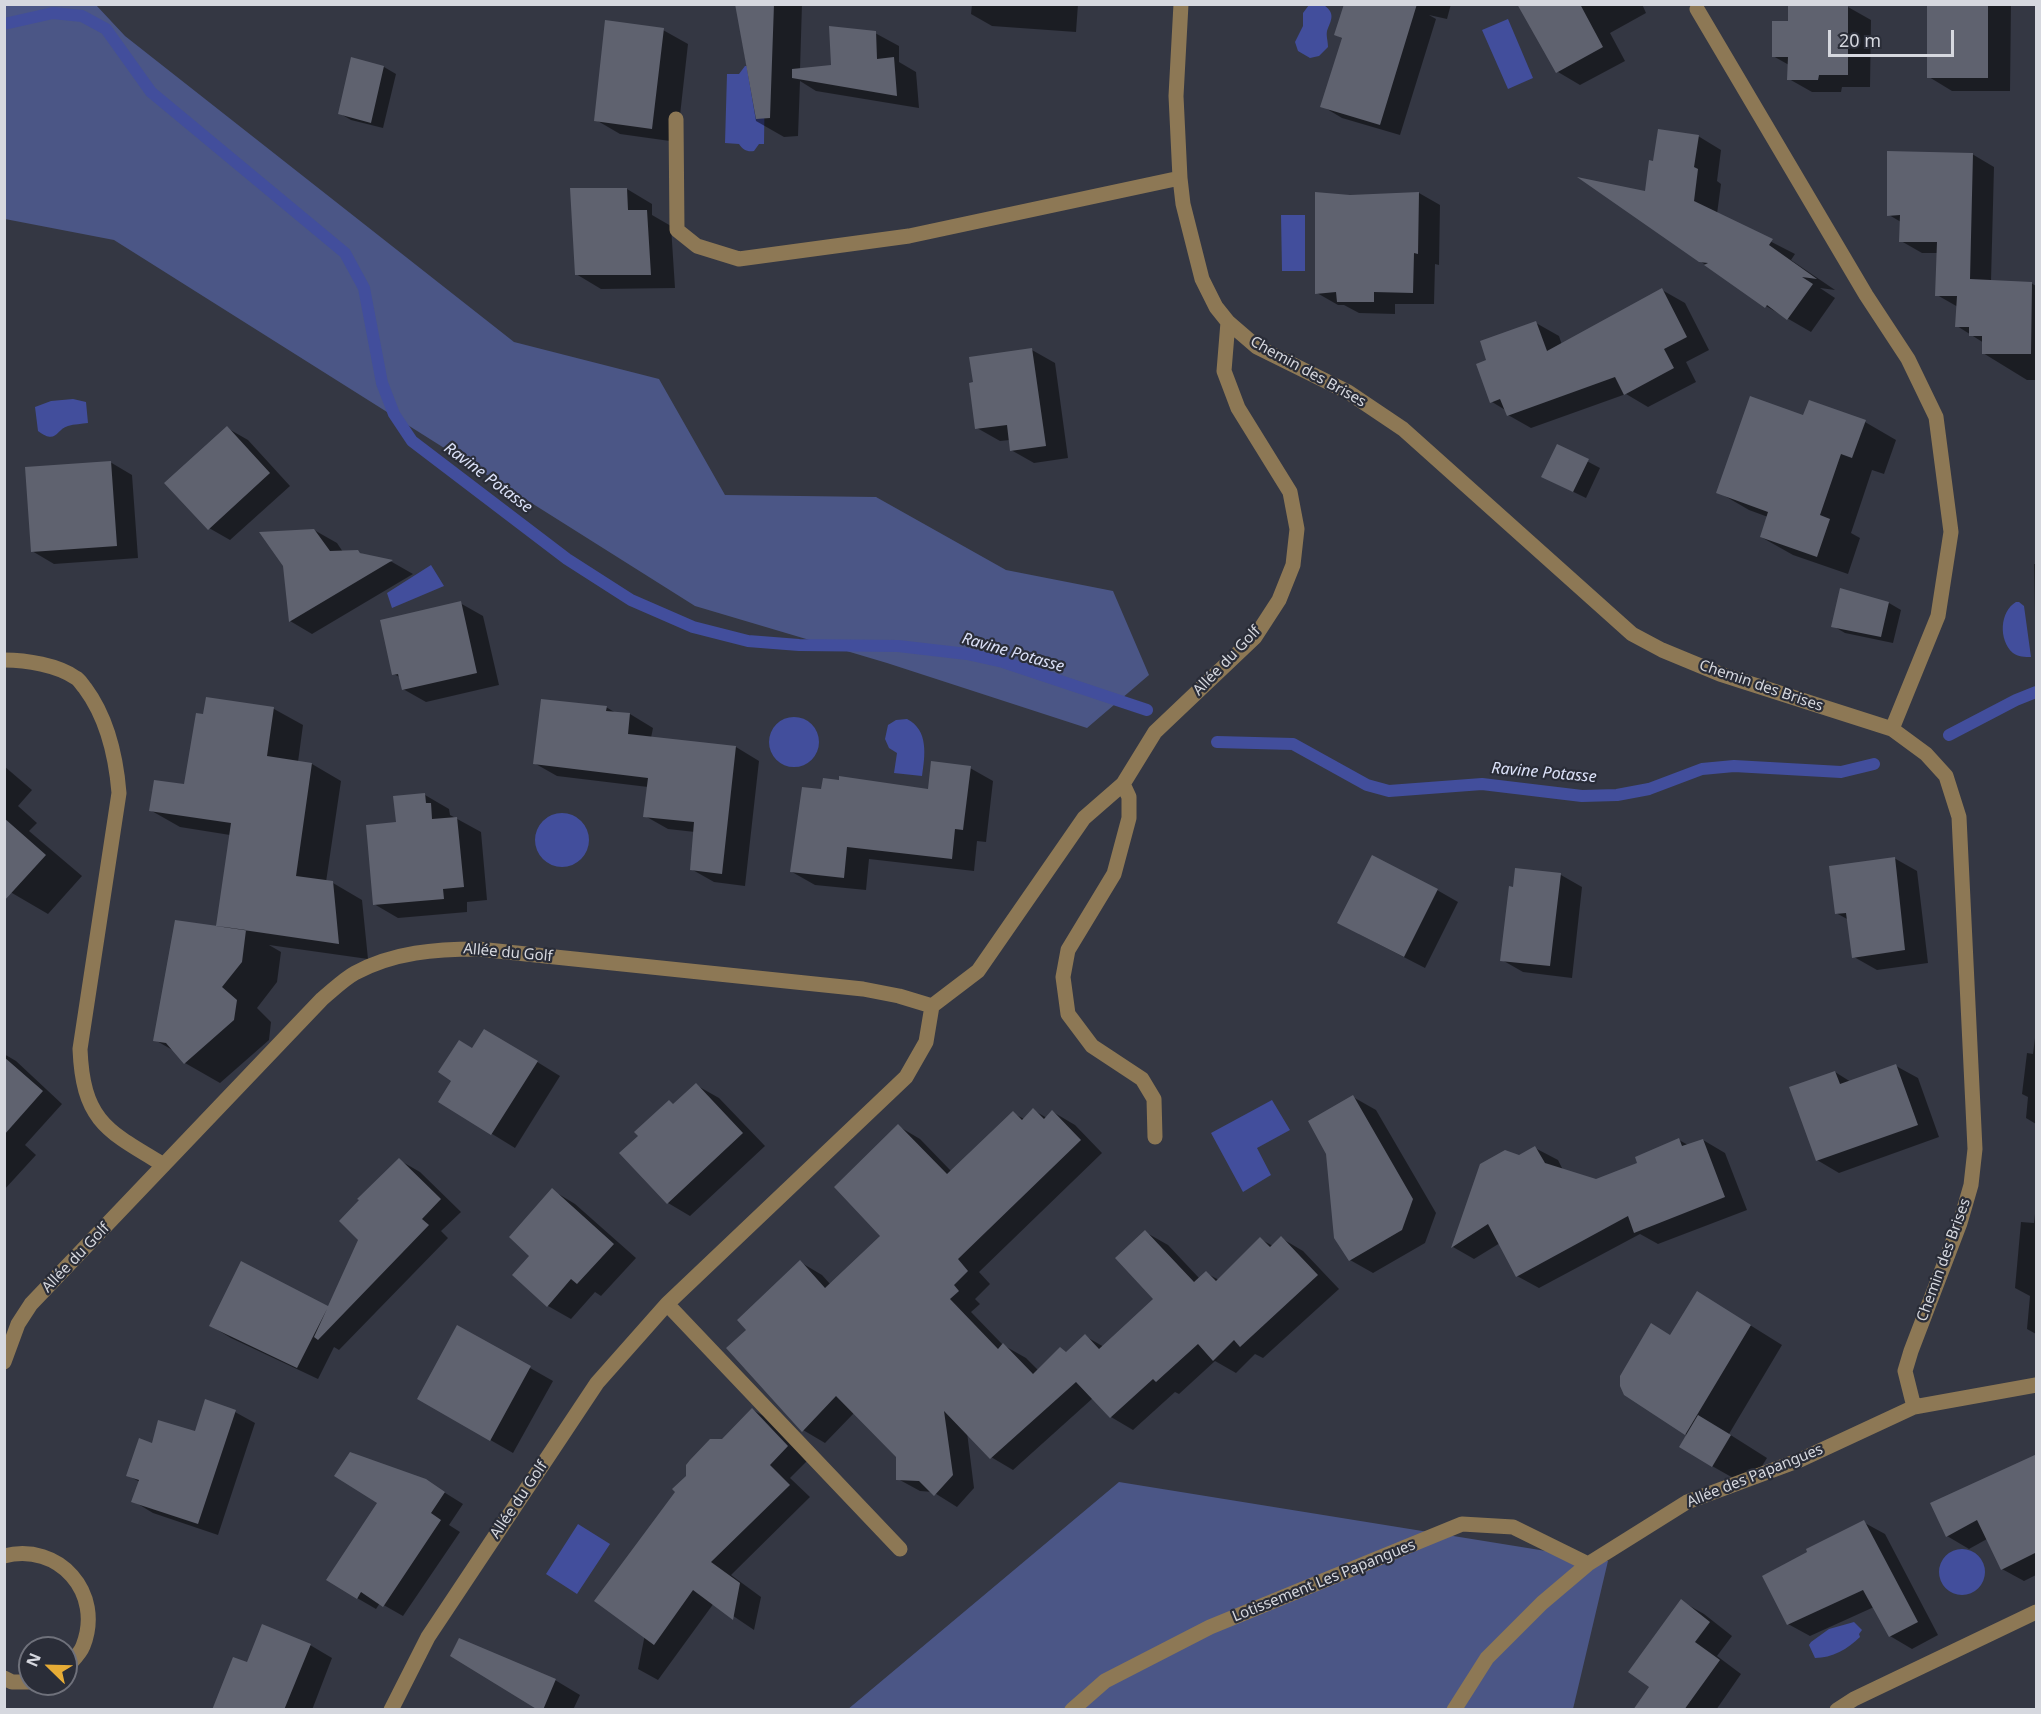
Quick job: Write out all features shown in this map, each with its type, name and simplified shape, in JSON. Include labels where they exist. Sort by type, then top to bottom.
[{"type":"street","name":"Chemin des Brises","points":[[1181,4],[1176,96],[1183,204],[1202,279],[1216,307],[1228,322],[1257,348],[1348,392],[1403,429],[1632,634],[1662,650],[1720,674],[1892,729],[1926,754],[1946,776],[1959,817],[1975,1149],[1971,1185],[1960,1223],[1905,1371],[1914,1407]]},
{"type":"street","points":[[1697,9],[1866,295],[1908,359],[1936,417],[1951,532],[1938,616],[1892,729]]},
{"type":"street","points":[[676,119],[677,230],[697,246],[740,259],[909,236],[1180,178]]},
{"type":"street","name":"Allée du Golf","points":[[392,1710],[428,1637],[597,1383],[667,1304],[906,1077],[926,1042],[932,1006],[978,971],[1084,818],[1123,784],[1155,732],[1255,637],[1279,600],[1293,565],[1297,529],[1290,492],[1238,408],[1224,372],[1228,322]]},
{"type":"street","points":[[4,660],[47,665],[77,678],[96,703],[107,733],[116,763],[118,793],[80,1049],[81,1072],[89,1105],[99,1121],[114,1135],[164,1165]]},
{"type":"street","points":[[1123,784],[1129,797],[1129,818],[1114,874],[1068,950],[1063,977],[1068,1014],[1092,1046],[1142,1079],[1154,1099],[1155,1137]]},
{"type":"street","name":"Allée du Golf","points":[[4,1362],[18,1324],[31,1304],[322,999],[354,973],[394,957],[437,949],[478,949],[863,989],[899,996],[932,1006]]},
{"type":"street","points":[[667,1304],[900,1549]]},
{"type":"street","points":[[1914,1407],[2037,1385]]},
{"type":"street","name":"Allée des Papangues","points":[[1454,1710],[1487,1658],[1542,1603],[1588,1564],[1687,1502],[1800,1460],[1914,1407]]},
{"type":"street","name":"Lotissement Les Papangues","points":[[1071,1710],[1105,1681],[1210,1627],[1462,1524],[1513,1527],[1588,1564]]},
{"type":"street","points":[[4,1556],[17,1553],[40,1554],[67,1569],[84,1591],[90,1621],[83,1648],[78,1654]]},
{"type":"street","points":[[1837,1710],[1854,1699],[2037,1612]]},
{"type":"shaded area","points":[[4,5],[96,5],[125,36],[514,342],[659,379],[725,495],[876,497],[1006,570],[1113,591],[1149,675],[1087,728],[887,663],[695,606],[114,240],[5,219]]},
{"type":"shaded area","points":[[1309,5],[1324,5],[1332,17],[1327,33],[1328,47],[1319,56],[1310,58],[1298,51],[1295,42],[1303,26],[1303,13]]},
{"type":"shaded area","points":[[1508,19],[1533,78],[1508,89],[1482,30]]},
{"type":"shaded area","points":[[745,66],[750,66],[765,74],[764,144],[759,144],[754,151],[745,150],[739,144],[725,143],[727,74],[739,74]]},
{"type":"shaded area","points":[[1281,215],[1305,215],[1305,271],[1282,271]]},
{"type":"shaded area","points":[[73,399],[86,402],[88,423],[68,426],[52,437],[38,431],[35,407],[51,401]]},
{"type":"shaded area","points":[[431,565],[444,586],[392,608],[387,593]]},
{"type":"shaded area","points":[[2016,602],[2024,606],[2031,657],[2013,653],[2003,634],[2004,619]]},
{"type":"shaded area","points":[[794,717],[803,719],[814,728],[819,742],[817,751],[808,762],[794,767],[785,765],[774,756],[769,742],[771,733],[780,722]]},
{"type":"shaded area","points":[[907,719],[919,730],[924,744],[922,776],[894,773],[897,753],[889,748],[885,739],[888,725],[896,720]]},
{"type":"shaded area","points":[[562,813],[581,821],[589,840],[581,859],[562,867],[543,859],[535,840],[543,821]]},
{"type":"shaded area","points":[[1272,1100],[1290,1130],[1257,1148],[1271,1175],[1243,1192],[1211,1133]]},
{"type":"shaded area","points":[[1119,1482],[1608,1561],[1573,1709],[847,1710]]},
{"type":"shaded area","points":[[578,1524],[610,1544],[577,1594],[546,1574]]},
{"type":"shaded area","points":[[1962,1549],[1978,1556],[1985,1572],[1978,1588],[1962,1595],[1946,1588],[1939,1572],[1946,1556]]},
{"type":"shaded area","points":[[1854,1622],[1862,1630],[1860,1637],[1834,1655],[1815,1658],[1809,1645],[1811,1642],[1829,1629]]},
{"type":"building","points":[[735,4],[774,4],[770,118],[756,119]]},
{"type":"building","points":[[1344,4],[1417,4],[1380,125],[1320,107],[1342,38],[1334,35]]},
{"type":"building","points":[[1517,4],[1580,4],[1603,47],[1556,73]]},
{"type":"building","points":[[1927,4],[1988,4],[1988,78],[1927,78]]},
{"type":"building","points":[[1788,5],[1848,5],[1848,75],[1819,75],[1818,80],[1787,80],[1788,57],[1772,57],[1772,21],[1788,21]]},
{"type":"building","points":[[605,20],[664,28],[652,129],[594,121]]},
{"type":"building","points":[[829,26],[876,31],[877,59],[894,57],[897,96],[792,78],[792,69],[831,65]]},
{"type":"building","points":[[351,57],[384,66],[371,123],[338,114]]},
{"type":"building","points":[[1658,129],[1699,135],[1694,167],[1698,169],[1694,201],[1773,239],[1769,245],[1817,279],[1802,277],[1813,284],[1787,320],[1767,305],[1765,308],[1704,265],[1708,263],[1699,262],[1577,177],[1645,191],[1649,160],[1653,161]]},
{"type":"building","points":[[1887,151],[1973,153],[1970,279],[2032,282],[2031,354],[1982,354],[1982,336],[1969,336],[1969,327],[1955,327],[1957,296],[1935,296],[1937,242],[1899,242],[1900,215],[1887,216]]},
{"type":"building","points":[[570,188],[627,188],[628,210],[647,210],[651,275],[575,275]]},
{"type":"building","points":[[1315,192],[1350,195],[1419,192],[1418,254],[1414,253],[1413,293],[1374,292],[1374,302],[1337,302],[1336,292],[1315,294]]},
{"type":"building","points":[[1662,288],[1687,337],[1664,349],[1674,368],[1624,395],[1615,377],[1507,416],[1500,399],[1490,403],[1476,364],[1486,360],[1480,341],[1536,321],[1547,351]]},
{"type":"building","points":[[1032,348],[1046,446],[1010,451],[1007,425],[975,429],[969,383],[973,382],[969,357]]},
{"type":"building","points":[[1750,396],[1803,415],[1809,400],[1866,420],[1852,458],[1841,454],[1820,515],[1830,519],[1817,557],[1760,537],[1768,512],[1716,493]]},
{"type":"building","points":[[227,426],[270,473],[208,530],[164,483]]},
{"type":"building","points":[[1557,444],[1589,459],[1573,492],[1541,477]]},
{"type":"building","points":[[111,461],[117,546],[31,552],[25,467]]},
{"type":"building","points":[[314,529],[330,551],[358,550],[360,553],[393,560],[289,622],[283,566],[259,532]]},
{"type":"building","points":[[1840,588],[1889,602],[1881,637],[1831,627]]},
{"type":"building","points":[[461,601],[477,673],[402,690],[398,674],[392,675],[380,620]]},
{"type":"building","points":[[206,697],[274,707],[267,756],[312,763],[296,876],[333,881],[339,944],[216,926],[231,823],[149,811],[154,780],[184,784],[196,713],[203,714]]},
{"type":"building","points":[[541,699],[607,706],[606,711],[630,713],[628,734],[736,746],[722,874],[690,870],[694,822],[643,817],[648,778],[533,764]]},
{"type":"building","points":[[931,761],[971,766],[963,830],[955,829],[952,859],[847,847],[844,878],[790,872],[802,787],[821,789],[823,778],[839,780],[839,776],[928,789]]},
{"type":"building","points":[[425,793],[426,803],[431,803],[432,819],[457,817],[464,887],[443,889],[444,899],[373,905],[366,825],[396,822],[393,796]]},
{"type":"building","points":[[4,818],[46,855],[4,901]]},
{"type":"building","points":[[1372,855],[1438,889],[1404,957],[1337,923]]},
{"type":"building","points":[[1895,857],[1905,950],[1852,958],[1846,913],[1835,914],[1829,866]]},
{"type":"building","points":[[1515,868],[1561,873],[1550,966],[1500,961],[1509,886],[1513,887]]},
{"type":"building","points":[[175,920],[246,930],[242,962],[222,987],[237,1000],[234,1020],[184,1064],[166,1043],[153,1041]]},
{"type":"building","points":[[484,1029],[538,1061],[491,1135],[438,1102],[451,1081],[438,1072],[459,1040],[472,1048]]},
{"type":"building","points":[[4,1057],[43,1091],[4,1135]]},
{"type":"building","points":[[1896,1064],[1918,1125],[1816,1161],[1789,1087],[1835,1071],[1840,1084]]},
{"type":"building","points":[[696,1083],[743,1133],[667,1204],[619,1153],[638,1136],[634,1132],[669,1100],[673,1104]]},
{"type":"building","points":[[1353,1095],[1413,1199],[1402,1230],[1349,1261],[1334,1238],[1326,1154],[1308,1121]]},
{"type":"building","points":[[1033,1108],[1044,1119],[1052,1110],[1081,1140],[958,1259],[968,1271],[954,1285],[959,1291],[950,1299],[998,1349],[1003,1343],[1033,1374],[1060,1347],[1066,1352],[1085,1334],[1099,1349],[1153,1299],[1115,1258],[1145,1230],[1194,1282],[1206,1271],[1216,1281],[1260,1237],[1270,1247],[1281,1236],[1318,1275],[1240,1347],[1234,1340],[1213,1361],[1198,1344],[1156,1382],[1153,1379],[1110,1418],[1076,1382],[990,1459],[944,1411],[953,1475],[934,1496],[919,1481],[896,1480],[896,1457],[836,1396],[802,1432],[726,1348],[746,1330],[737,1320],[800,1260],[825,1288],[880,1236],[834,1187],[898,1124],[947,1174],[1013,1111],[1022,1120]]},
{"type":"building","points":[[1679,1138],[1682,1146],[1703,1139],[1725,1197],[1634,1233],[1628,1216],[1516,1277],[1488,1224],[1451,1248],[1480,1164],[1505,1150],[1519,1155],[1535,1146],[1545,1163],[1596,1179],[1637,1163],[1635,1157]]},
{"type":"building","points":[[399,1158],[441,1199],[422,1219],[429,1225],[318,1340],[314,1337],[327,1309],[297,1368],[209,1326],[241,1261],[328,1306],[358,1240],[339,1221],[359,1200],[357,1199]]},
{"type":"building","points":[[552,1188],[614,1244],[577,1284],[571,1279],[547,1307],[512,1275],[529,1256],[509,1237]]},
{"type":"building","points":[[1697,1291],[1751,1325],[1685,1435],[1624,1395],[1620,1386],[1620,1376],[1651,1323],[1670,1335]]},
{"type":"building","points":[[457,1325],[531,1366],[490,1441],[417,1399]]},
{"type":"building","points":[[205,1399],[236,1410],[198,1524],[131,1502],[139,1480],[126,1476],[139,1438],[152,1443],[158,1420],[195,1431]]},
{"type":"building","points":[[752,1408],[788,1446],[770,1465],[790,1485],[711,1562],[740,1583],[733,1620],[693,1590],[654,1645],[594,1601],[675,1492],[672,1489],[686,1476],[686,1465],[690,1460],[710,1439],[722,1439]]},
{"type":"building","points":[[1698,1415],[1731,1435],[1712,1467],[1679,1447]]},
{"type":"building","points":[[350,1452],[426,1479],[445,1492],[431,1513],[441,1520],[383,1607],[361,1592],[357,1599],[326,1580],[377,1503],[334,1476]]},
{"type":"building","points":[[2037,1454],[2037,1552],[2001,1570],[1977,1520],[1946,1537],[1930,1503]]},
{"type":"building","points":[[1864,1520],[1918,1622],[1889,1637],[1863,1590],[1787,1625],[1762,1576],[1807,1552],[1806,1549]]},
{"type":"building","points":[[1681,1599],[1710,1622],[1695,1642],[1720,1660],[1684,1710],[1633,1710],[1649,1687],[1628,1672]]},
{"type":"building","points":[[262,1624],[311,1644],[284,1710],[212,1710],[233,1657],[247,1662]]},
{"type":"building","points":[[459,1638],[556,1679],[543,1710],[538,1710],[450,1656]]},
{"type":"waterway","name":"Ravine Potasse","points":[[4,24],[53,13],[82,16],[106,29],[151,92],[345,253],[364,288],[382,383],[394,414],[412,441],[567,559],[631,600],[693,627],[748,641],[799,645],[898,646],[967,654],[1003,662],[1147,710]]},
{"type":"waterway","name":"Ravine Potasse","points":[[1949,735],[2036,692]]},
{"type":"waterway","name":"Ravine Potasse","points":[[1217,742],[1293,744],[1367,785],[1389,791],[1482,784],[1582,796],[1617,795],[1649,789],[1702,769],[1734,766],[1841,772],[1874,764]]}]
